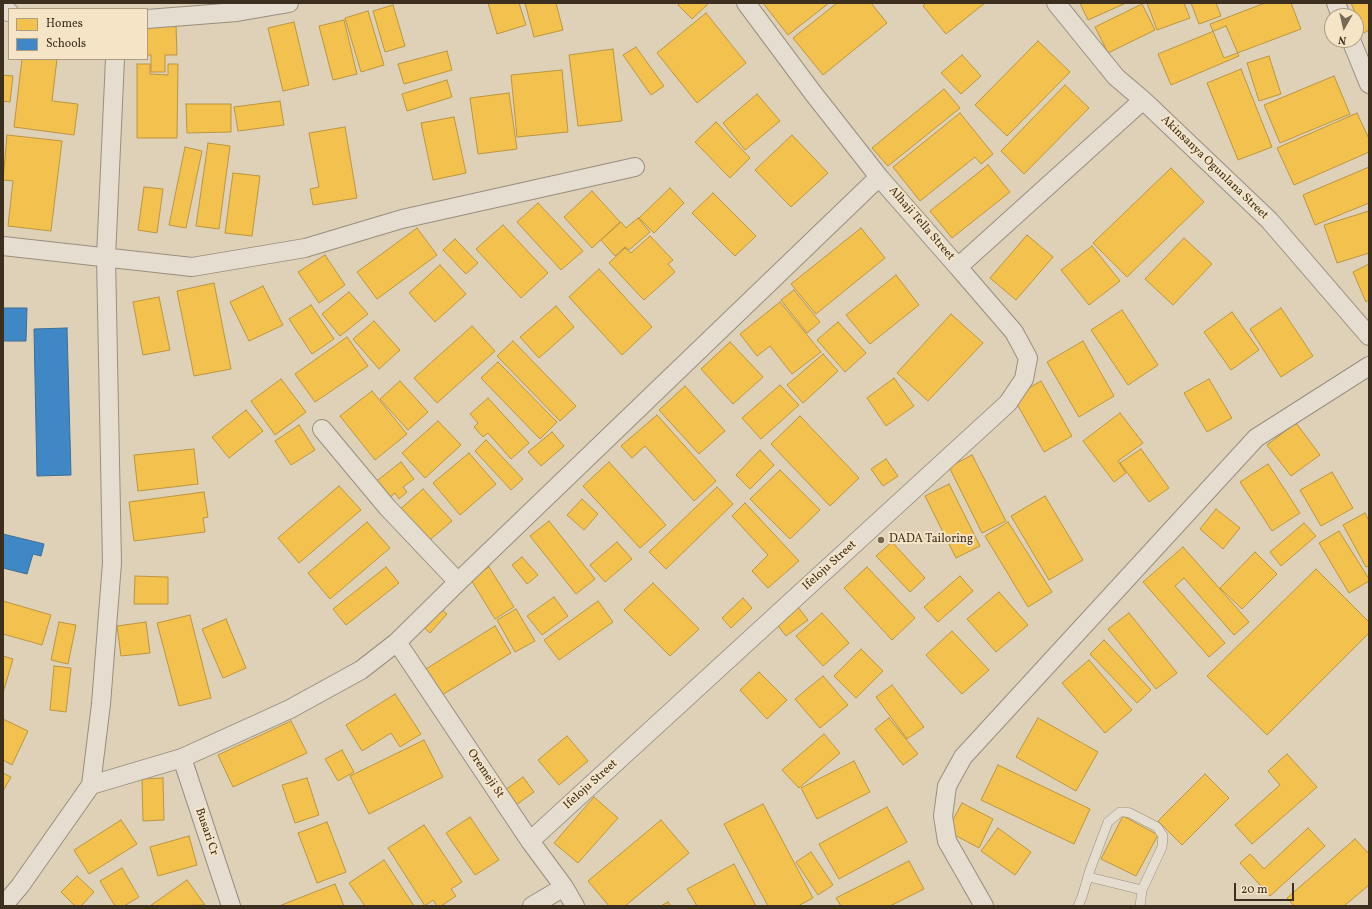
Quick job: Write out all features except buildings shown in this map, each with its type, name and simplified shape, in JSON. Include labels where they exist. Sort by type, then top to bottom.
[{"type":"street","points":[[148,19],[237,12],[289,3]]},
{"type":"street","name":"Alhaji Tella Street","points":[[746,3],[813,93],[880,177],[958,268],[1142,100]]},
{"type":"street","name":"Akinsanya Ogunlana Street","points":[[1056,3],[1116,77],[1269,220],[1369,336]]},
{"type":"street","points":[[1354,48],[1369,84]]},
{"type":"street","points":[[3,906],[20,886],[91,784],[101,704],[112,563],[106,257],[115,60]]},
{"type":"street","points":[[3,246],[192,267],[305,248],[402,219],[634,167]]},
{"type":"street","points":[[91,784],[182,758],[297,705],[361,670],[397,642],[880,177]]},
{"type":"street","name":"Ifeloju Street","points":[[530,841],[1008,403],[1024,379],[1028,358],[1014,332],[958,268]]},
{"type":"street","points":[[984,906],[947,841],[943,816],[947,786],[963,757],[1256,438],[1369,366]]},
{"type":"street","points":[[322,429],[387,507],[458,582]]},
{"type":"street","name":"Oremeji St","points":[[397,642],[530,841],[564,887],[575,906]]},
{"type":"street","name":"Busari Cr","points":[[182,758],[231,906]]},
{"type":"street","points":[[532,906],[564,887]]},
{"type":"lane","points":[[1078,906],[1108,822],[1120,812],[1130,812],[1157,827],[1163,836],[1162,847],[1142,890],[1140,906]]},
{"type":"lane","points":[[1088,877],[1142,890]]},
{"type":"place","name":"DADA Tailoring","points":[[881,540]]}]
